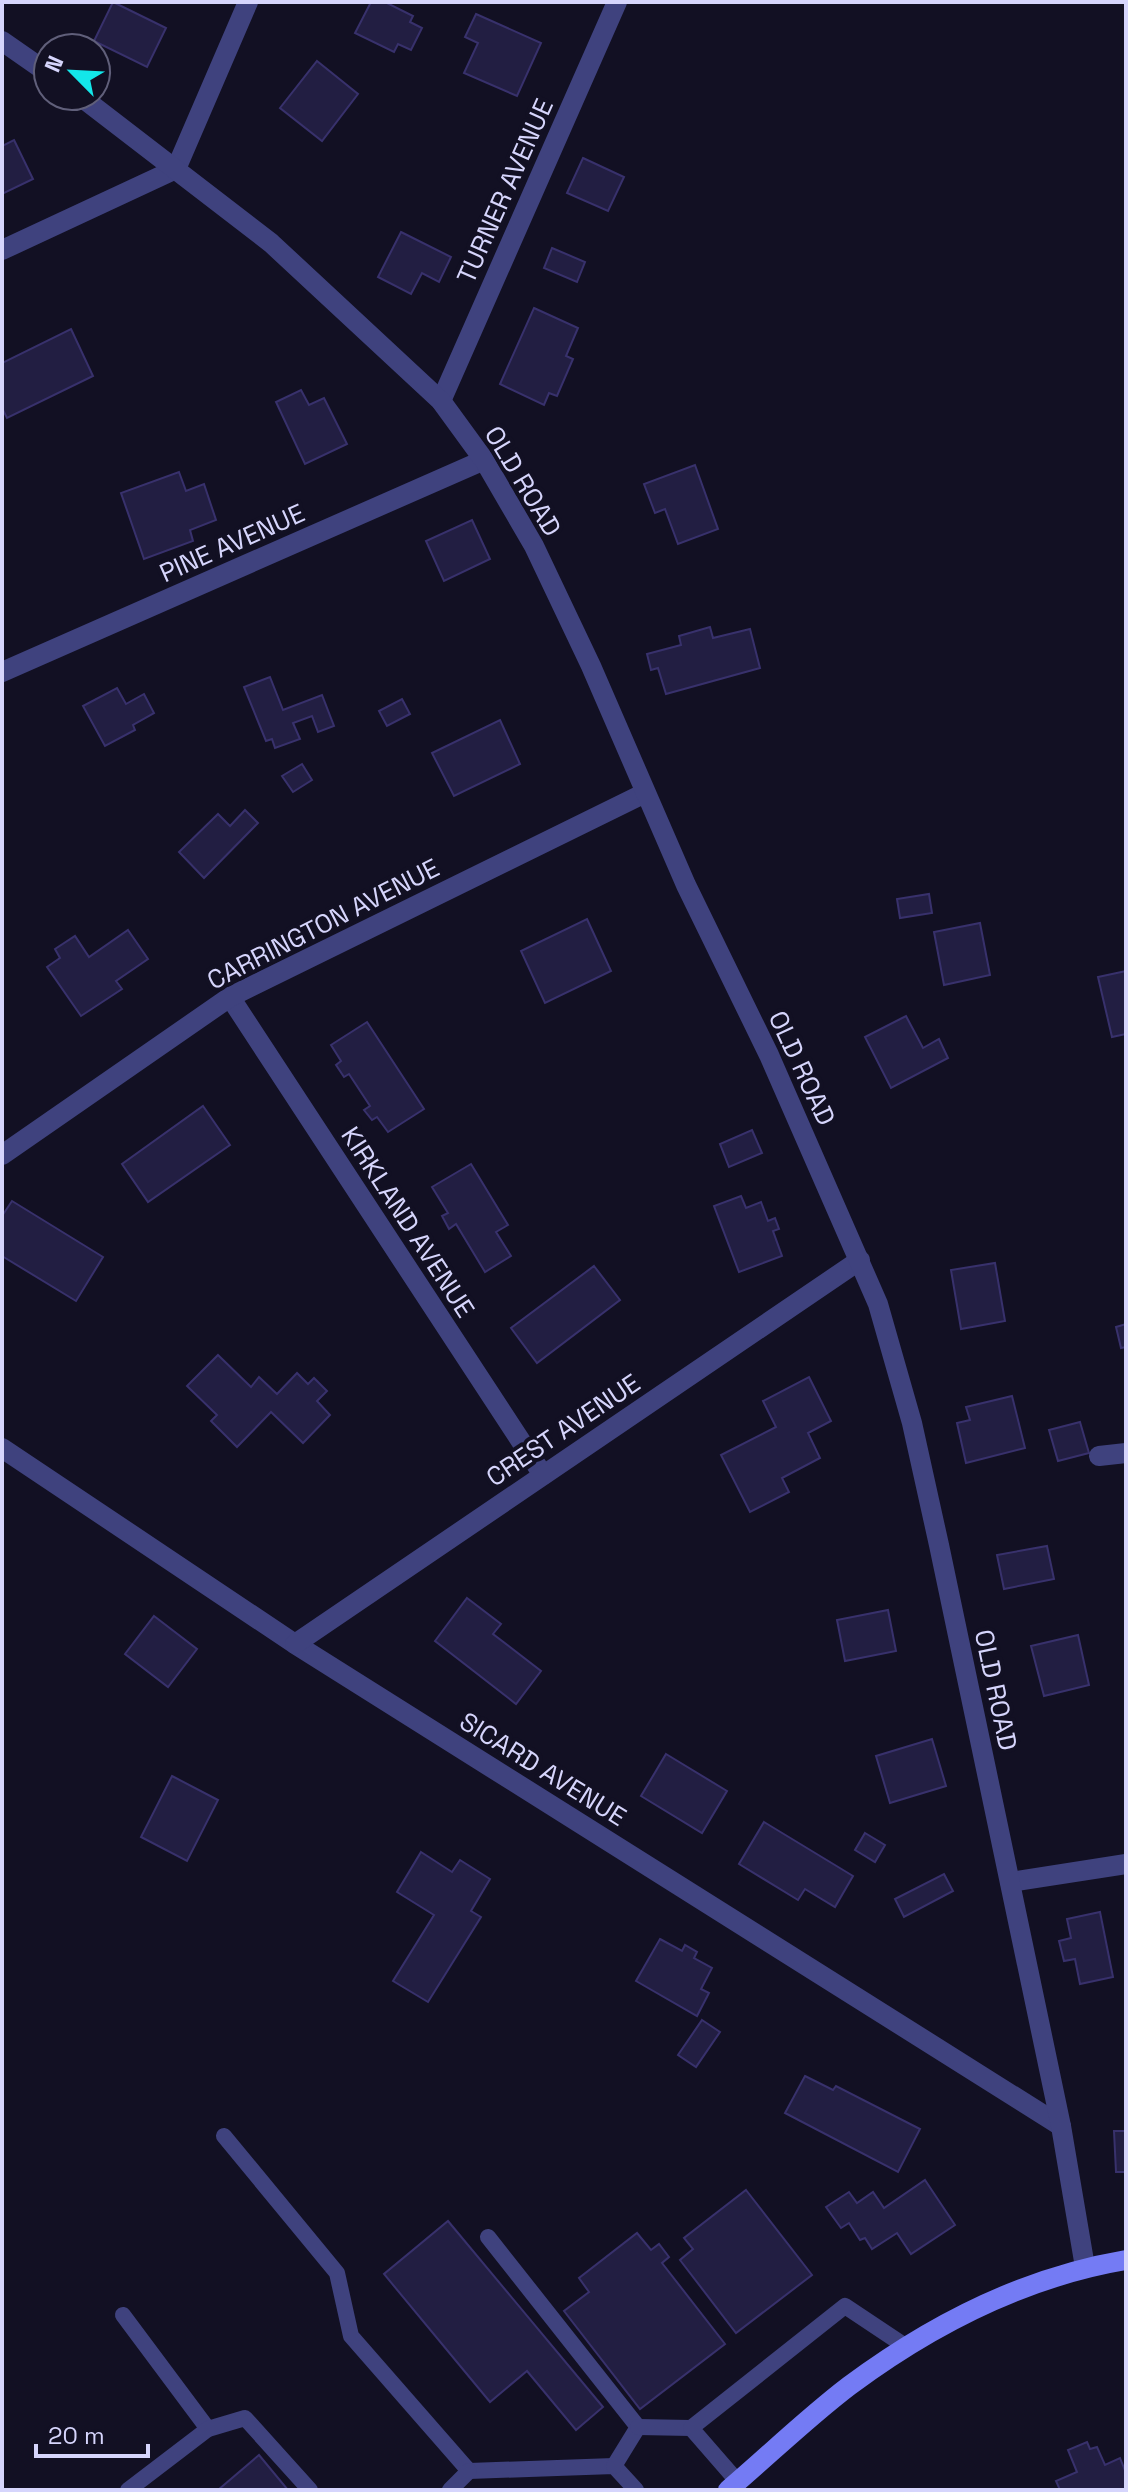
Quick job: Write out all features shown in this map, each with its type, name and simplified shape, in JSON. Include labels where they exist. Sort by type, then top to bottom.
[{"type":"main road","points":[[733,2486],[846,2388],[905,2346],[972,2310],[1085,2267],[1126,2260]]},
{"type":"street","points":[[2,250],[176,169],[248,2]]},
{"type":"street","name":"TURNER AVENUE","points":[[441,401],[617,2]]},
{"type":"street","points":[[2,41],[32,62]]},
{"type":"street","name":"OLD ROAD","points":[[101,112],[271,243],[441,401],[484,460],[540,560],[645,793],[769,1055],[878,1304],[912,1423],[1061,2126],[1085,2267]]},
{"type":"street","name":"PINE AVENUE","points":[[2,672],[484,460]]},
{"type":"street","name":"CARRINGTON AVENUE","points":[[2,1155],[230,997],[645,793]]},
{"type":"street","name":"KIRKLAND AVENUE","points":[[230,997],[543,1475]]},
{"type":"street","name":"CREST AVENUE","points":[[295,1644],[860,1260]]},
{"type":"street","name":"SICARD AVENUE","points":[[2,1448],[295,1644],[1061,2126]]},
{"type":"street","points":[[1099,1456],[1126,1453]]},
{"type":"street","points":[[1010,1882],[1126,1864]]},
{"type":"lane","points":[[224,2136],[337,2273],[351,2336],[469,2471]]},
{"type":"lane","points":[[488,2237],[638,2427]]},
{"type":"lane","points":[[638,2427],[691,2428],[845,2306],[905,2346]]},
{"type":"lane","points":[[123,2315],[208,2429]]},
{"type":"lane","points":[[128,2490],[208,2429],[245,2418],[310,2490]]},
{"type":"lane","points":[[614,2466],[638,2427]]},
{"type":"lane","points":[[691,2428],[733,2486]]},
{"type":"lane","points":[[450,2490],[469,2471],[614,2466],[636,2490]]},
{"type":"building","points":[[113,2],[166,28],[147,67],[112,50],[112,32],[98,32]]},
{"type":"building","points":[[371,2],[385,2],[413,16],[410,22],[422,28],[411,50],[398,44],[394,52],[355,33]]},
{"type":"building","points":[[476,14],[541,43],[517,96],[464,73],[478,43],[465,37]]},
{"type":"building","points":[[317,61],[358,94],[322,141],[280,108]]},
{"type":"building","points":[[14,140],[33,179],[2,194],[2,146]]},
{"type":"building","points":[[583,158],[624,177],[608,211],[567,193]]},
{"type":"building","points":[[401,232],[451,257],[439,282],[422,273],[411,294],[378,277]]},
{"type":"building","points":[[552,248],[585,262],[577,282],[544,268]]},
{"type":"building","points":[[534,308],[578,328],[566,356],[573,359],[557,396],[549,393],[544,405],[500,384]]},
{"type":"building","points":[[71,329],[93,376],[7,418],[2,408],[2,363]]},
{"type":"building","points":[[301,390],[309,405],[324,398],[347,444],[305,464],[276,402]]},
{"type":"building","points":[[695,465],[718,529],[678,544],[665,509],[655,513],[644,484]]},
{"type":"building","points":[[179,472],[186,491],[204,484],[216,520],[190,530],[193,541],[144,559],[121,493]]},
{"type":"building","points":[[472,520],[490,559],[444,581],[426,541]]},
{"type":"building","points":[[710,627],[713,638],[750,629],[760,668],[666,694],[658,668],[651,670],[647,654],[681,645],[679,636]]},
{"type":"building","points":[[270,677],[283,710],[322,695],[334,726],[318,732],[312,716],[293,723],[300,739],[275,748],[272,739],[266,741],[244,687]]},
{"type":"building","points":[[117,688],[126,704],[144,694],[154,713],[133,725],[135,730],[105,746],[83,706]]},
{"type":"building","points":[[402,699],[410,714],[387,726],[379,711]]},
{"type":"building","points":[[500,720],[520,764],[454,796],[432,753]]},
{"type":"building","points":[[302,764],[312,780],[293,792],[282,776]]},
{"type":"building","points":[[245,810],[258,823],[204,878],[179,852],[218,814],[230,826]]},
{"type":"building","points":[[929,894],[932,913],[900,918],[897,899]]},
{"type":"building","points":[[587,919],[611,971],[545,1003],[521,951]]},
{"type":"building","points":[[980,923],[990,975],[944,985],[934,932]]},
{"type":"building","points":[[128,930],[148,959],[116,981],[122,989],[81,1016],[47,967],[60,958],[55,949],[75,936],[89,957]]},
{"type":"building","points":[[1126,971],[1126,1034],[1112,1037],[1098,977]]},
{"type":"building","points":[[906,1016],[923,1048],[939,1039],[948,1058],[891,1088],[865,1037]]},
{"type":"building","points":[[367,1022],[424,1109],[388,1132],[377,1117],[372,1120],[364,1110],[370,1106],[349,1074],[344,1077],[336,1065],[341,1061],[331,1045]]},
{"type":"building","points":[[203,1106],[230,1145],[148,1202],[122,1164]]},
{"type":"building","points":[[752,1130],[762,1153],[729,1167],[720,1144]]},
{"type":"building","points":[[471,1164],[508,1225],[496,1232],[511,1256],[485,1272],[456,1224],[449,1229],[442,1216],[448,1213],[432,1187]]},
{"type":"building","points":[[741,1196],[746,1208],[761,1202],[768,1221],[775,1218],[779,1229],[773,1231],[782,1256],[739,1272],[714,1206]]},
{"type":"building","points":[[12,1201],[103,1257],[76,1301],[2,1256],[2,1216]]},
{"type":"building","points":[[995,1263],[1005,1321],[961,1329],[951,1270]]},
{"type":"building","points":[[594,1266],[620,1300],[537,1363],[511,1328]]},
{"type":"building","points":[[1126,1324],[1126,1347],[1121,1348],[1116,1327]]},
{"type":"building","points":[[218,1355],[251,1387],[259,1377],[277,1394],[297,1373],[308,1384],[314,1378],[327,1391],[317,1401],[330,1415],[303,1443],[271,1412],[237,1447],[211,1421],[217,1415],[187,1386]]},
{"type":"building","points":[[809,1377],[831,1421],[808,1433],[820,1458],[782,1478],[789,1492],[750,1512],[721,1455],[776,1427],[763,1401]]},
{"type":"building","points":[[1012,1396],[1025,1448],[966,1463],[957,1423],[970,1420],[966,1407]]},
{"type":"building","points":[[1080,1422],[1089,1453],[1058,1461],[1049,1430]]},
{"type":"building","points":[[1047,1546],[1054,1579],[1004,1589],[997,1555]]},
{"type":"building","points":[[467,1598],[501,1624],[493,1634],[541,1671],[516,1704],[435,1641]]},
{"type":"building","points":[[888,1610],[896,1651],[845,1661],[837,1620]]},
{"type":"building","points":[[154,1616],[197,1649],[168,1687],[125,1654]]},
{"type":"building","points":[[1078,1635],[1089,1685],[1044,1696],[1031,1646]]},
{"type":"building","points":[[932,1739],[946,1786],[890,1803],[876,1756]]},
{"type":"building","points":[[666,1754],[727,1791],[702,1833],[641,1796]]},
{"type":"building","points":[[172,1776],[218,1800],[187,1861],[141,1837]]},
{"type":"building","points":[[764,1822],[853,1876],[835,1907],[805,1889],[798,1900],[739,1864]]},
{"type":"building","points":[[865,1833],[885,1845],[875,1862],[855,1850]]},
{"type":"building","points":[[421,1852],[452,1872],[460,1860],[490,1879],[471,1911],[481,1917],[428,2002],[393,1981],[434,1915],[397,1892]]},
{"type":"building","points":[[944,1874],[953,1891],[904,1917],[895,1899]]},
{"type":"building","points":[[1100,1912],[1113,1977],[1080,1984],[1075,1959],[1064,1961],[1059,1941],[1071,1938],[1067,1919]]},
{"type":"building","points":[[660,1939],[682,1951],[685,1945],[697,1952],[694,1958],[712,1968],[701,1989],[709,1993],[697,2016],[636,1981]]},
{"type":"building","points":[[702,2020],[720,2032],[696,2067],[678,2055]]},
{"type":"building","points":[[805,2076],[833,2090],[836,2086],[920,2129],[898,2172],[785,2113]]},
{"type":"building","points":[[1114,2131],[1126,2131],[1126,2172],[1116,2172]]},
{"type":"building","points":[[925,2180],[955,2225],[911,2254],[897,2233],[872,2249],[865,2238],[860,2240],[849,2223],[841,2228],[826,2207],[849,2192],[857,2203],[873,2192],[884,2208]]},
{"type":"building","points":[[746,2190],[812,2275],[736,2333],[680,2260],[693,2249],[684,2238]]},
{"type":"building","points":[[448,2221],[603,2407],[576,2430],[527,2371],[490,2402],[384,2274]]},
{"type":"building","points":[[637,2233],[651,2250],[659,2244],[669,2257],[662,2263],[725,2344],[640,2409],[564,2311],[589,2292],[579,2278]]},
{"type":"building","points":[[1087,2442],[1090,2449],[1097,2447],[1105,2465],[1120,2458],[1126,2473],[1126,2490],[1060,2490],[1056,2481],[1077,2472],[1068,2450]]},
{"type":"building","points":[[259,2455],[288,2490],[218,2490]]}]
